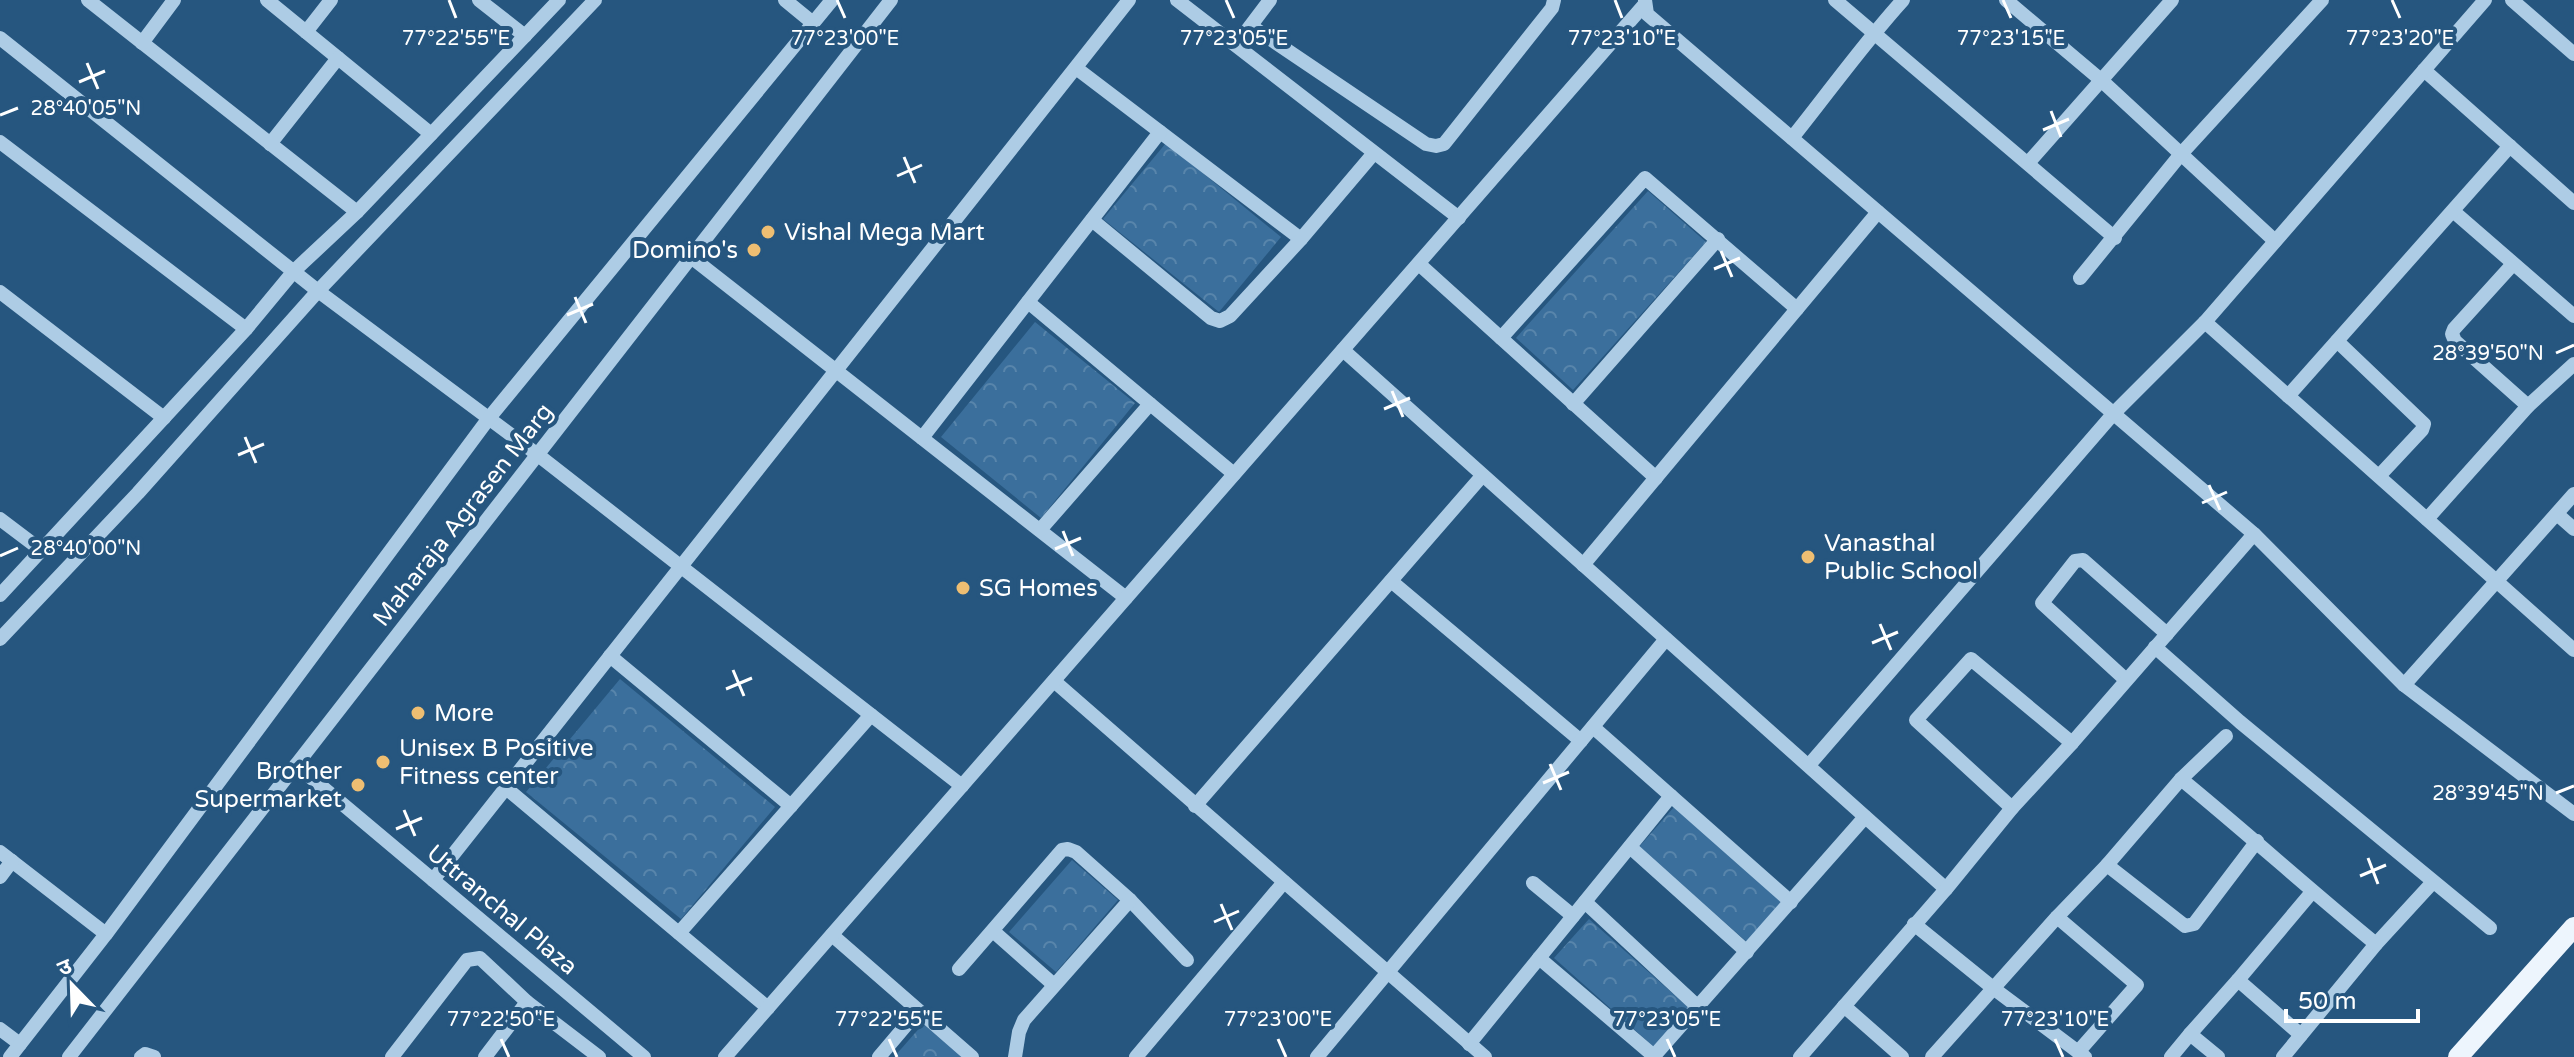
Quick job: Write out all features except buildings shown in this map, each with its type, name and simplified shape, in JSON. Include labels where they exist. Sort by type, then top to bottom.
[{"type":"main road","points":[[2458,1057],[2574,927]]},
{"type":"street","points":[[88,0],[357,212]]},
{"type":"street","points":[[142,43],[174,0]]},
{"type":"street","points":[[267,0],[431,134]]},
{"type":"street","points":[[306,32],[331,0]]},
{"type":"street","points":[[479,0],[525,36]]},
{"type":"street","points":[[0,595],[246,329],[294,271],[357,212],[559,0]]},
{"type":"street","points":[[0,639],[138,493],[318,291],[595,0]]},
{"type":"street","points":[[785,0],[813,23]]},
{"type":"street","name":"Maharaja Agrasen Marg","points":[[10,1057],[106,934],[489,418],[832,0]]},
{"type":"street","name":"Maharaja Agrasen Marg","points":[[69,1057],[891,0]]},
{"type":"street","points":[[433,880],[1129,0]]},
{"type":"street","points":[[1177,0],[1459,218]]},
{"type":"street","points":[[1236,45],[1270,0]]},
{"type":"street","points":[[1251,26],[1426,144],[1436,146],[1444,144],[1552,8],[1554,0]]},
{"type":"street","points":[[1835,0],[2115,238]]},
{"type":"street","points":[[1792,138],[1873,33],[1903,0]]},
{"type":"street","points":[[2006,0],[2101,80],[2275,241]]},
{"type":"street","points":[[2028,163],[2172,0]]},
{"type":"street","points":[[1809,765],[2114,413],[2205,322],[2485,0]]},
{"type":"street","points":[[2512,0],[2574,54]]},
{"type":"street","points":[[1645,2],[1647,14],[2254,534],[2404,685],[2574,814]]},
{"type":"street","points":[[725,1057],[1645,2]]},
{"type":"street","points":[[2080,278],[2181,154],[2326,3]]},
{"type":"street","points":[[0,38],[318,291],[538,455],[962,786]]},
{"type":"street","points":[[270,144],[338,58]]},
{"type":"street","points":[[1076,68],[1301,239]]},
{"type":"street","points":[[2424,70],[2574,203]]},
{"type":"street","points":[[922,438],[1160,132]]},
{"type":"street","points":[[0,142],[246,329]]},
{"type":"street","points":[[2288,396],[2510,146]]},
{"type":"street","points":[[1092,220],[1211,318],[1220,321],[1230,316],[1301,239],[1374,153]]},
{"type":"street","points":[[1501,338],[1645,178],[1797,309]]},
{"type":"street","points":[[2453,211],[2574,316]]},
{"type":"street","points":[[1583,565],[1878,212]]},
{"type":"street","points":[[1573,404],[1718,239]]},
{"type":"street","points":[[691,257],[1126,598]]},
{"type":"street","points":[[1419,264],[1656,478]]},
{"type":"street","points":[[2513,264],[2452,334],[2455,341],[2528,406]]},
{"type":"street","points":[[0,292],[164,418]]},
{"type":"street","points":[[1028,302],[1234,474]]},
{"type":"street","points":[[2205,322],[2574,650]]},
{"type":"street","points":[[2337,341],[2424,424],[2422,430],[2379,476]]},
{"type":"street","points":[[1343,350],[1946,889]]},
{"type":"street","points":[[2427,519],[2528,406],[2574,364]]},
{"type":"street","points":[[1040,530],[1150,404]]},
{"type":"street","points":[[1195,806],[1482,476]]},
{"type":"street","points":[[2404,685],[2574,494]]},
{"type":"street","points":[[2557,514],[2574,529]]},
{"type":"street","points":[[0,519],[41,550]]},
{"type":"street","points":[[1800,1057],[2012,808],[2254,534]]},
{"type":"street","points":[[2126,680],[2042,603],[2075,561],[2083,560],[2167,634]]},
{"type":"street","points":[[1391,581],[1581,741]]},
{"type":"street","points":[[1317,1057],[1666,639]]},
{"type":"street","points":[[2155,647],[2240,722],[2490,928]]},
{"type":"street","points":[[610,656],[791,806]]},
{"type":"street","points":[[2012,808],[1916,720],[1971,659],[2072,743]]},
{"type":"street","points":[[1054,681],[1485,1057]]},
{"type":"street","points":[[679,933],[871,715]]},
{"type":"street","points":[[1593,727],[1791,902]]},
{"type":"street","points":[[1932,1057],[2181,779],[2226,736]]},
{"type":"street","name":"Uttranchal Plaza","points":[[296,765],[644,1057]]},
{"type":"street","points":[[2181,779],[2376,944]]},
{"type":"street","points":[[506,788],[768,1008]]},
{"type":"street","points":[[1469,1044],[1671,796]]},
{"type":"street","points":[[1539,958],[1654,1057],[1865,817]]},
{"type":"street","points":[[2107,865],[2190,927],[2257,841]]},
{"type":"street","points":[[1630,847],[1747,952]]},
{"type":"street","points":[[959,969],[1062,850],[1068,849],[1076,852],[1130,900],[1187,960]]},
{"type":"street","points":[[0,852],[106,934]]},
{"type":"street","points":[[0,877],[12,861]]},
{"type":"street","points":[[1136,1057],[1284,882]]},
{"type":"street","points":[[2283,1057],[2376,944],[2433,882]]},
{"type":"street","points":[[1533,883],[1573,916]]},
{"type":"street","points":[[2171,1057],[2312,892]]},
{"type":"street","points":[[1015,1057],[1021,1025],[1130,900]]},
{"type":"street","points":[[1585,902],[1698,1007]]},
{"type":"street","points":[[1914,924],[2082,1054],[2137,985],[2057,917]]},
{"type":"street","points":[[993,931],[1054,985]]},
{"type":"street","points":[[832,935],[972,1057]]},
{"type":"street","points":[[392,1057],[467,960],[480,958],[527,1002],[599,1057]]},
{"type":"street","points":[[2238,980],[2301,1035]]},
{"type":"street","points":[[485,1057],[527,1002]]},
{"type":"street","points":[[1844,1006],[1902,1057]]},
{"type":"street","points":[[879,1057],[918,1011]]},
{"type":"street","points":[[0,1029],[20,1044]]},
{"type":"street","points":[[2190,1034],[2218,1057]]},
{"type":"street","points":[[141,1057],[145,1054],[154,1057]]},
{"type":"green space","points":[[1166,143],[1281,237],[1219,312],[1103,219]]},
{"type":"green space","points":[[1648,191],[1706,242],[1573,390],[1516,338]]},
{"type":"green space","points":[[1035,322],[1135,403],[1041,518],[941,437]]},
{"type":"green space","points":[[620,679],[775,807],[681,919],[526,792]]},
{"type":"green space","points":[[1674,807],[1782,902],[1747,942],[1639,847]]},
{"type":"green space","points":[[1072,860],[1118,900],[1056,972],[1009,932]]},
{"type":"green space","points":[[1589,919],[1688,1007],[1654,1047],[1554,958]]},
{"type":"green space","points":[[923,1024],[963,1057],[894,1057]]},
{"type":"place","name":"Vishal Mega Mart","points":[[768,232]]},
{"type":"place","name":"Domino's","points":[[754,250]]},
{"type":"place","name":"Vanasthal Public School","points":[[1808,557]]},
{"type":"place","name":"SG Homes","points":[[963,588]]},
{"type":"place","name":"More","points":[[418,713]]},
{"type":"place","name":"Unisex B Positive Fitness center","points":[[383,762]]},
{"type":"place","name":"Brother Supermarket","points":[[358,785]]}]
